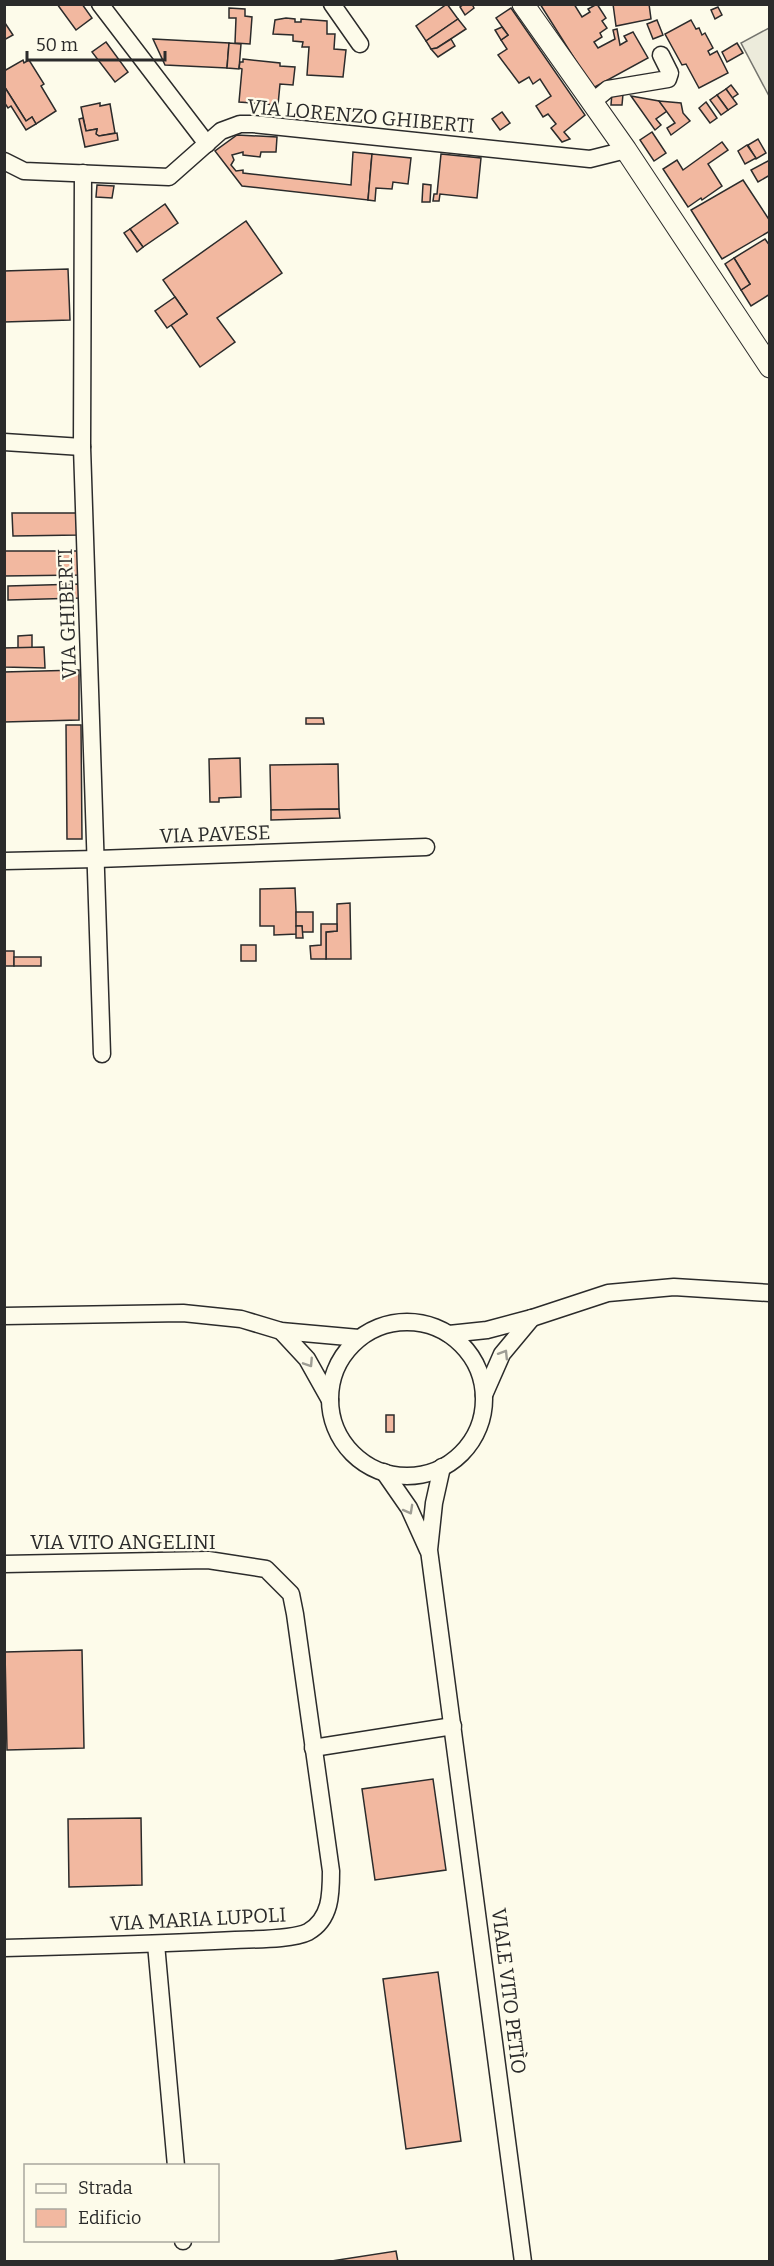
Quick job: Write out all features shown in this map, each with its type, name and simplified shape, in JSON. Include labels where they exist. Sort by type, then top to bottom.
[{"type":"street","points":[[100,4],[207,144]]},
{"type":"street","points":[[332,4],[360,44]]},
{"type":"street","points":[[523,4],[626,150],[770,367]]},
{"type":"street","points":[[591,103],[608,88],[668,79],[670,73],[661,55]]},
{"type":"street","name":"VIA LORENZO GHIBERTI","points":[[4,161],[24,171],[169,177],[221,131],[240,124],[590,159],[626,150]]},
{"type":"street","name":"VIA GHIBERTI","points":[[83,173],[81,447],[102,1054]]},
{"type":"street","points":[[4,442],[81,447]]},
{"type":"street","name":"VIA PAVESE","points":[[4,861],[97,860],[426,847]]},
{"type":"street","points":[[449,1334],[487,1330],[608,1293],[674,1287],[770,1293]]},
{"type":"street","points":[[4,1317],[183,1313],[241,1319],[282,1331],[359,1338]]},
{"type":"street","points":[[484,1395],[502,1354],[532,1318]]},
{"type":"street","points":[[404,1321],[428,1324],[449,1334],[467,1350],[480,1374],[484,1395],[482,1417],[474,1438],[460,1455],[442,1467],[423,1474],[404,1476],[384,1472],[367,1464],[352,1452],[340,1437],[333,1419],[330,1400],[332,1383],[347,1350],[359,1338],[380,1326],[404,1321]]},
{"type":"street","points":[[282,1331],[307,1359],[330,1400]]},
{"type":"street","points":[[429,1550],[434,1503],[442,1467]]},
{"type":"street","points":[[384,1472],[409,1508],[429,1550]]},
{"type":"street","name":"VIALE VITO PETÌO","points":[[429,1550],[523,2262]]},
{"type":"street","name":"VIA VITO ANGELINI","points":[[4,1564],[208,1560],[266,1569],[291,1594],[313,1748]]},
{"type":"street","points":[[313,1748],[453,1726]]},
{"type":"street","name":"VIA MARIA LUPOLI","points":[[4,1948],[283,1938],[308,1932],[326,1915],[331,1895],[331,1871],[313,1748]]},
{"type":"street","points":[[156,1944],[176,2164]]},
{"type":"shaded area","points":[[769,28],[769,96],[741,43]]},
{"type":"building","points":[[57,4],[82,4],[92,18],[76,30]]},
{"type":"building","points":[[447,4],[458,19],[426,41],[416,26]]},
{"type":"building","points":[[464,4],[472,4],[474,8],[465,15],[460,7]]},
{"type":"building","points":[[540,4],[574,4],[582,17],[590,12],[588,9],[597,4],[606,18],[602,21],[607,28],[600,33],[602,37],[594,42],[598,48],[615,39],[613,30],[617,29],[620,45],[627,41],[624,36],[633,32],[648,58],[593,88]]},
{"type":"building","points":[[613,4],[649,4],[651,19],[616,26]]},
{"type":"building","points":[[718,7],[722,15],[715,19],[711,10]]},
{"type":"building","points":[[229,8],[245,9],[245,16],[252,17],[250,44],[235,43],[236,18],[229,18]]},
{"type":"building","points":[[511,8],[585,115],[564,132],[570,139],[562,142],[551,128],[556,124],[548,114],[543,117],[536,106],[551,96],[540,79],[533,84],[529,77],[519,83],[498,55],[507,49],[501,40],[508,35],[496,18]]},
{"type":"building","points":[[295,19],[295,22],[301,22],[301,19],[327,21],[327,34],[335,34],[334,49],[346,50],[343,77],[307,75],[309,47],[302,47],[303,42],[293,41],[293,35],[273,34],[275,20]]},
{"type":"building","points":[[458,19],[466,29],[437,48],[431,49],[426,41]]},
{"type":"building","points":[[657,20],[663,35],[653,39],[647,24]]},
{"type":"building","points":[[691,20],[702,35],[705,33],[713,48],[708,51],[710,55],[717,51],[728,73],[699,88],[686,64],[682,65],[665,34]]},
{"type":"building","points":[[4,24],[13,35],[4,40]]},
{"type":"building","points":[[502,27],[508,35],[501,40],[495,30]]},
{"type":"building","points":[[153,39],[229,43],[227,68],[165,65]]},
{"type":"building","points":[[451,39],[455,46],[438,57],[431,49],[437,48]]},
{"type":"building","points":[[106,42],[128,72],[115,82],[92,52]]},
{"type":"building","points":[[229,43],[241,44],[239,69],[227,68]]},
{"type":"building","points":[[737,43],[743,53],[727,62],[722,52]]},
{"type":"building","points":[[243,59],[295,67],[293,85],[280,84],[278,105],[239,102],[242,69],[239,68]]},
{"type":"building","points":[[23,60],[24,63],[29,60],[44,84],[41,86],[56,111],[36,124],[32,117],[26,121],[4,86],[4,71]]},
{"type":"building","points":[[731,85],[738,94],[732,98],[726,89]]},
{"type":"building","points":[[4,86],[26,121],[32,117],[36,124],[26,130],[11,106],[8,108],[4,102]]},
{"type":"building","points":[[726,89],[737,104],[728,110],[717,95]]},
{"type":"building","points":[[612,93],[623,94],[622,105],[611,105]]},
{"type":"building","points":[[717,95],[728,110],[721,115],[710,100]]},
{"type":"building","points":[[631,96],[659,101],[667,111],[656,119],[661,125],[655,130]]},
{"type":"building","points":[[659,101],[681,103],[683,113],[690,121],[671,135],[667,128],[675,123]]},
{"type":"building","points":[[706,102],[717,118],[710,123],[699,108]]},
{"type":"building","points":[[100,103],[100,106],[110,104],[115,133],[99,136],[96,134],[97,129],[86,131],[81,107]]},
{"type":"building","points":[[502,112],[510,123],[500,130],[492,119]]},
{"type":"building","points":[[83,118],[86,131],[97,129],[96,134],[99,136],[117,133],[118,140],[85,147],[79,119]]},
{"type":"building","points":[[652,132],[666,153],[654,161],[640,140]]},
{"type":"building","points":[[237,135],[277,137],[276,152],[261,152],[260,157],[243,155],[243,152],[232,155],[234,160],[231,165],[236,171],[243,170],[243,173],[351,185],[353,152],[372,154],[368,200],[242,186],[215,151]]},
{"type":"building","points":[[758,139],[766,153],[756,159],[748,145]]},
{"type":"building","points":[[722,142],[728,150],[708,164],[722,186],[688,207],[663,169],[677,160],[683,170]]},
{"type":"building","points":[[747,145],[756,158],[745,164],[738,151]]},
{"type":"building","points":[[372,154],[411,158],[408,184],[393,182],[392,189],[376,188],[375,201],[368,200]]},
{"type":"building","points":[[441,154],[481,158],[477,198],[440,194],[439,201],[433,201],[434,194],[437,194]]},
{"type":"building","points":[[770,160],[770,175],[758,182],[751,170]]},
{"type":"building","points":[[743,180],[770,221],[770,231],[722,259],[691,210]]},
{"type":"building","points":[[423,184],[431,185],[430,202],[422,202]]},
{"type":"building","points":[[97,185],[114,186],[112,198],[96,197]]},
{"type":"building","points":[[165,204],[178,223],[143,247],[130,229]]},
{"type":"building","points":[[246,221],[282,273],[217,318],[235,342],[200,367],[171,325],[187,314],[163,280]]},
{"type":"building","points":[[130,229],[143,247],[137,252],[124,233]]},
{"type":"building","points":[[765,239],[770,246],[770,294],[751,306],[741,290],[750,284],[734,258]]},
{"type":"building","points":[[734,258],[750,284],[741,290],[725,264]]},
{"type":"building","points":[[68,269],[70,320],[4,322],[4,271]]},
{"type":"building","points":[[175,297],[187,314],[167,328],[155,311]]},
{"type":"building","points":[[12,513],[79,513],[79,535],[13,536]]},
{"type":"building","points":[[4,551],[79,551],[80,575],[4,576]]},
{"type":"building","points":[[79,584],[80,598],[8,600],[8,586]]},
{"type":"building","points":[[32,635],[32,648],[18,648],[18,636]]},
{"type":"building","points":[[44,647],[45,668],[4,667],[4,648]]},
{"type":"building","points":[[79,670],[79,720],[4,722],[4,672]]},
{"type":"building","points":[[306,718],[323,718],[324,724],[306,724]]},
{"type":"building","points":[[66,725],[81,725],[82,839],[67,839]]},
{"type":"building","points":[[240,758],[241,797],[219,798],[219,802],[210,802],[209,759]]},
{"type":"building","points":[[338,764],[339,809],[271,810],[270,765]]},
{"type":"building","points":[[339,809],[340,818],[271,820],[271,810]]},
{"type":"building","points":[[295,888],[297,934],[274,935],[274,926],[260,926],[260,889]]},
{"type":"building","points":[[350,903],[351,959],[326,959],[326,932],[337,931],[337,904]]},
{"type":"building","points":[[296,912],[313,912],[313,932],[302,932],[302,926],[296,926]]},
{"type":"building","points":[[321,924],[337,924],[337,931],[326,932],[326,959],[311,959],[310,946],[321,945]]},
{"type":"building","points":[[296,926],[302,926],[303,938],[296,938]]},
{"type":"building","points":[[241,945],[256,945],[256,961],[241,961]]},
{"type":"building","points":[[4,951],[14,951],[14,966],[4,966]]},
{"type":"building","points":[[14,957],[41,957],[41,966],[14,966]]},
{"type":"building","points":[[386,1415],[394,1415],[394,1432],[386,1432]]},
{"type":"building","points":[[82,1650],[84,1748],[7,1750],[5,1652]]},
{"type":"building","points":[[433,1779],[446,1870],[375,1880],[362,1789]]},
{"type":"building","points":[[141,1818],[142,1885],[69,1887],[68,1819]]},
{"type":"building","points":[[438,1972],[461,2141],[406,2149],[383,1979]]},
{"type":"building","points":[[396,2251],[398,2262],[325,2262]]}]
